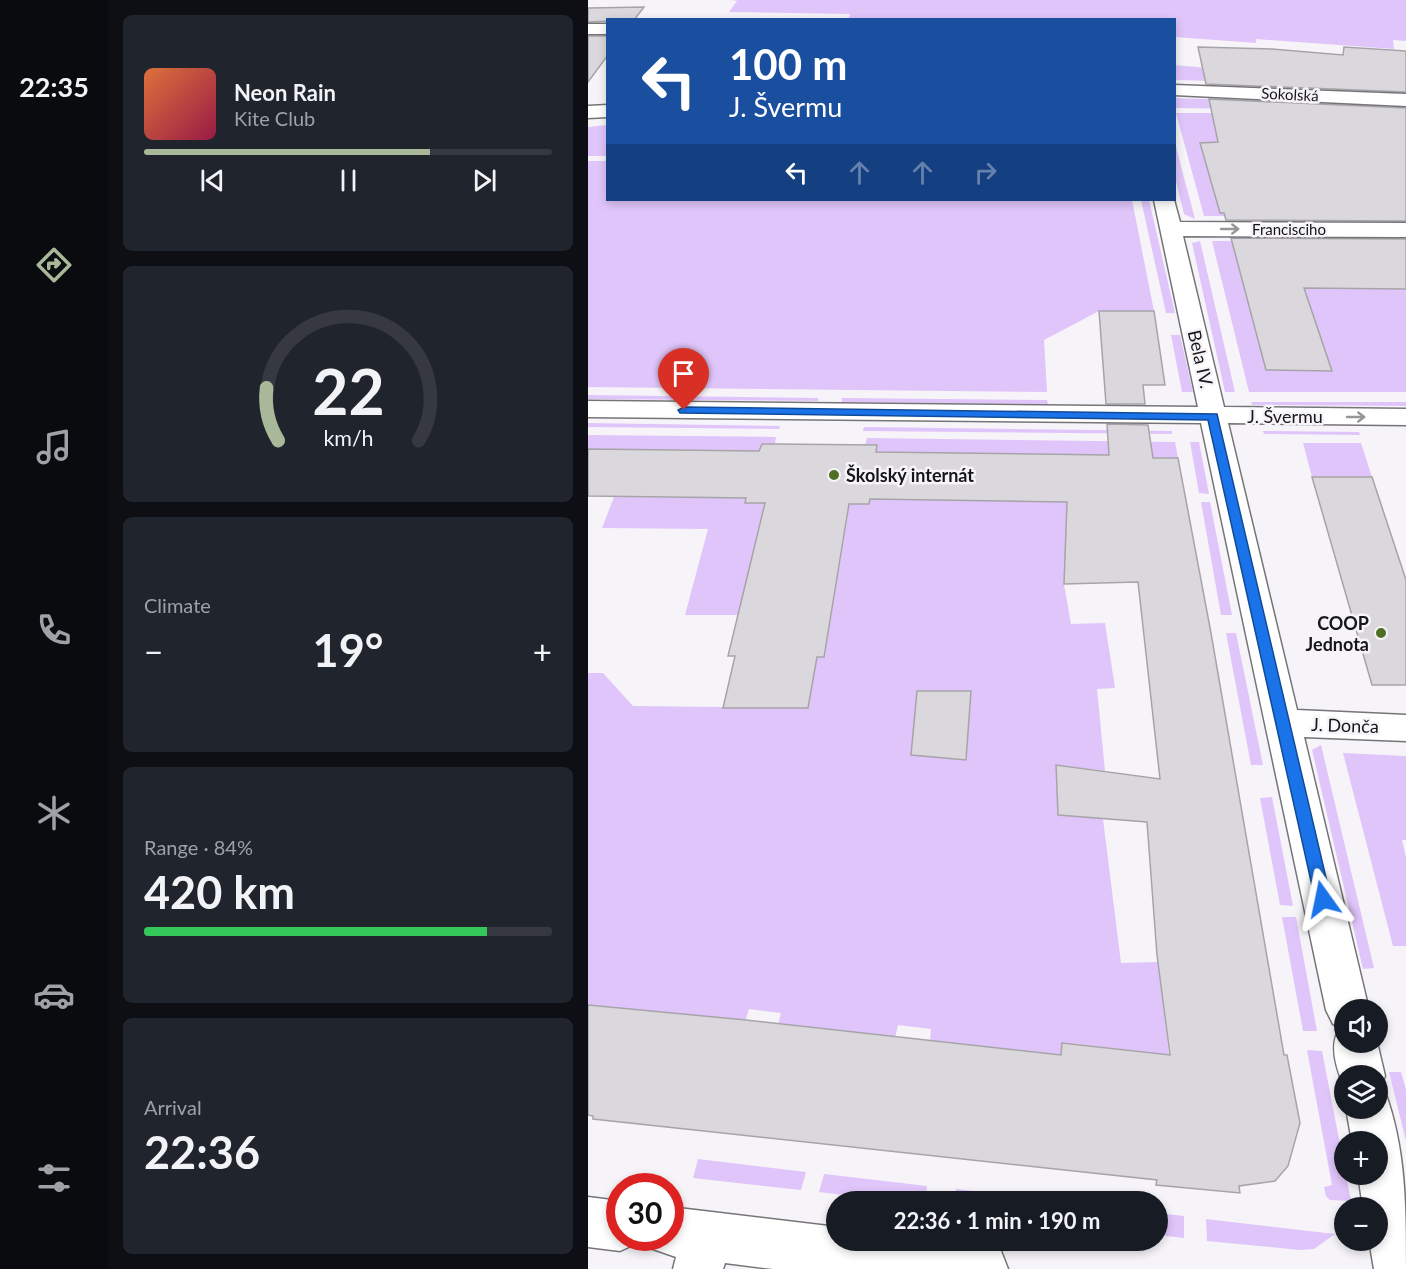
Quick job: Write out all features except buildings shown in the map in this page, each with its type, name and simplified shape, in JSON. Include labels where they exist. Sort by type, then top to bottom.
[{"type":"street","points":[[588,29],[606,29]]},
{"type":"street","name":"Sokolská","points":[[1176,90],[1406,100]]},
{"type":"street","points":[[588,112],[606,111]]},
{"type":"street","name":"Bela IV.","points":[[1164,201],[1346,999]]},
{"type":"street","name":"Francisciho","points":[[1171,229],[1406,230]]},
{"type":"street","name":"J. Švermu","points":[[588,409],[1406,417]]},
{"type":"street","name":"J. Donča","points":[[1284,723],[1406,728]]},
{"type":"street","points":[[1384,1185],[1399,1269]]},
{"type":"street","points":[[588,1222],[606,1224]]},
{"type":"street","points":[[692,1246],[983,1269]]},
{"type":"shaded area","points":[[732,0],[1406,0],[1406,41],[1393,40],[1394,49],[1256,39],[1256,43],[1176,37],[1176,18],[849,18],[850,14],[729,12],[737,1]]},
{"type":"shaded area","points":[[1176,65],[1295,76],[1216,81],[1176,80]]},
{"type":"shaded area","points":[[1176,98],[1377,105],[1379,111],[1176,108]]},
{"type":"shaded area","points":[[1176,113],[1212,113],[1218,142],[1200,143],[1220,213],[1233,213],[1234,216],[1204,216]]},
{"type":"shaded area","points":[[606,125],[606,156],[588,156],[588,127]]},
{"type":"shaded area","points":[[1176,147],[1195,219],[1184,214],[1176,181]]},
{"type":"shaded area","points":[[588,161],[606,161],[606,201],[1132,201],[1154,311],[1099,311],[1044,340],[1047,392],[588,387]]},
{"type":"shaded area","points":[[1141,201],[1149,201],[1175,313],[1166,313]]},
{"type":"shaded area","points":[[1200,241],[1235,392],[1225,392],[1192,243]]},
{"type":"shaded area","points":[[1212,241],[1406,241],[1406,392],[1249,392]]},
{"type":"shaded area","points":[[1171,335],[1180,335],[1193,392],[1182,392]]},
{"type":"shaded area","points":[[588,395],[818,398],[818,401],[588,399]]},
{"type":"shaded area","points":[[842,398],[1047,400],[1048,404],[842,402]]},
{"type":"shaded area","points":[[1251,402],[1406,402],[1406,406],[1252,405]]},
{"type":"shaded area","points":[[588,423],[780,426],[779,429],[588,427]]},
{"type":"shaded area","points":[[864,427],[1172,431],[1172,434],[863,431]]},
{"type":"shaded area","points":[[1263,431],[1359,432],[1360,435],[1264,434]]},
{"type":"shaded area","points":[[588,435],[776,437],[775,444],[762,444],[759,451],[588,449]]},
{"type":"shaded area","points":[[867,438],[1175,442],[1178,458],[876,452],[877,445],[865,445]]},
{"type":"shaded area","points":[[1190,442],[1199,442],[1209,494],[1199,493]]},
{"type":"shaded area","points":[[1303,443],[1361,443],[1372,477],[1312,477]]},
{"type":"shaded area","points":[[614,497],[746,498],[746,503],[793,503],[738,615],[685,615],[708,529],[602,528]]},
{"type":"shaded area","points":[[870,499],[1081,502],[1065,568],[1064,584],[1071,624],[1105,623],[1115,688],[1097,689],[1105,771],[1062,766],[1056,769],[1058,815],[1103,819],[1121,963],[1158,962],[1169,1055],[1063,1043],[1061,1055],[930,1042],[931,1029],[898,1025],[895,1038],[778,1024],[781,1013],[749,1009],[745,1022],[588,1005],[588,673],[603,673],[633,706],[808,708],[817,657],[824,657],[848,515],[819,515],[821,504],[869,504]]},
{"type":"shaded area","points":[[1201,502],[1210,502],[1232,615],[1221,615]]},
{"type":"shaded area","points":[[1226,633],[1236,633],[1263,765],[1251,765]]},
{"type":"shaded area","points":[[1321,745],[1374,968],[1363,969],[1312,750]]},
{"type":"shaded area","points":[[1343,753],[1406,756],[1406,840],[1402,840],[1406,857],[1406,946],[1393,946]]},
{"type":"shaded area","points":[[1272,797],[1293,906],[1280,905],[1260,798]]},
{"type":"shaded area","points":[[1282,917],[1296,917],[1317,1031],[1303,1031]]},
{"type":"shaded area","points":[[1307,1050],[1322,1051],[1337,1131],[1334,1131],[1334,1185],[1348,1185],[1350,1197],[1334,1197],[1334,1200],[1330,1200],[1326,1196],[1324,1187],[1332,1185]]},
{"type":"shaded area","points":[[1389,1072],[1401,1072],[1406,1090],[1406,1141]]},
{"type":"shaded area","points":[[698,1159],[806,1172],[801,1190],[693,1178]]},
{"type":"shaded area","points":[[824,1174],[927,1186],[926,1191],[819,1192]]},
{"type":"shaded area","points":[[1168,1214],[1184,1216],[1184,1238],[1168,1236]]},
{"type":"shaded area","points":[[1206,1219],[1334,1234],[1314,1249],[1300,1250],[1207,1241]]},
{"type":"place","name":"Školský internát","points":[[834,475]]},
{"type":"place","name":"COOP Jednota","points":[[1381,633]]},
{"type":"route","points":[[684,410],[1213,416],[1323,899]]}]
